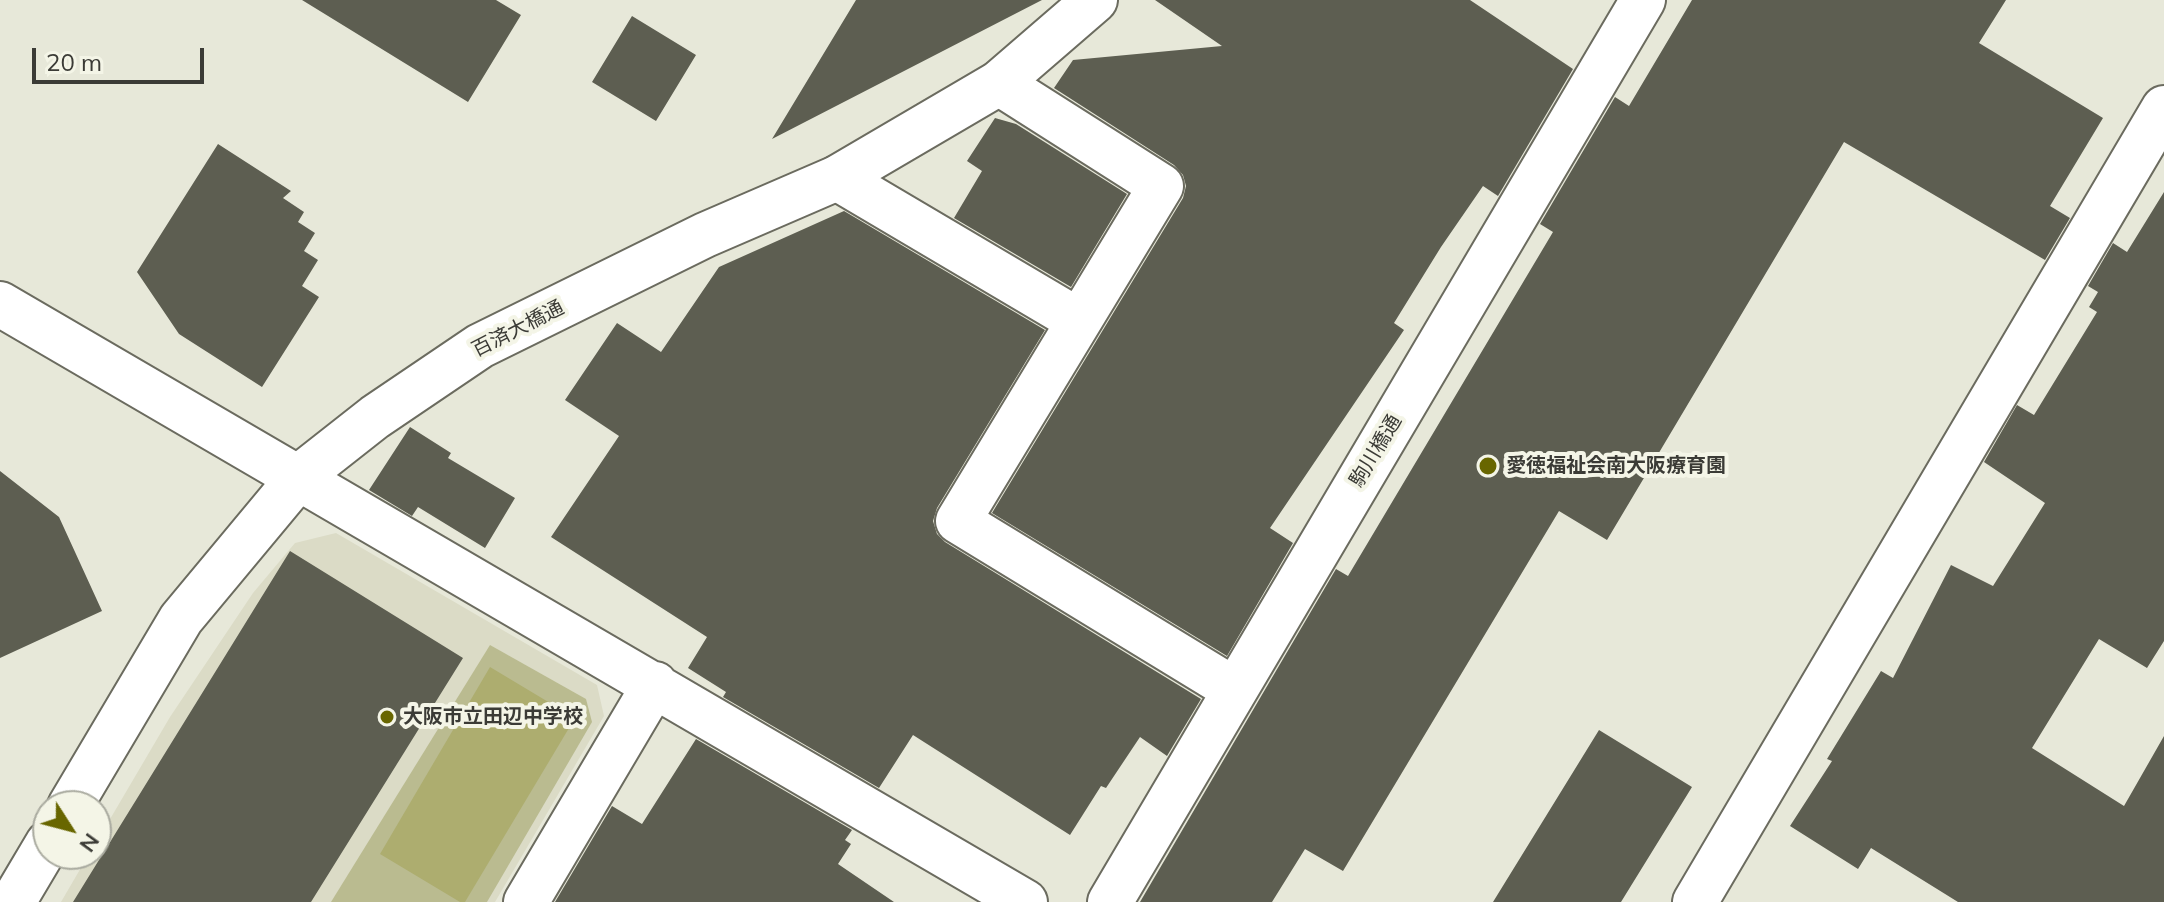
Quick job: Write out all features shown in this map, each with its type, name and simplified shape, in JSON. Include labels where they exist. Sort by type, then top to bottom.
[{"type":"street","name":"百済大橋通","points":[[79,790],[181,619],[300,476],[375,417],[480,346],[705,235],[837,178],[999,83],[1095,0]]},
{"type":"street","name":"駒川橋通","points":[[1110,902],[1643,0]]},
{"type":"street","points":[[999,83],[1161,186],[958,521],[1235,690]]},
{"type":"street","points":[[1695,902],[2164,108]]},
{"type":"street","points":[[837,178],[1079,321]]},
{"type":"street","points":[[0,304],[300,476],[1025,902]]},
{"type":"street","points":[[526,902],[655,684]]},
{"type":"street","points":[[13,902],[32,870]]},
{"type":"shaded area","name":"大阪市立田辺中学校","points":[[336,533],[597,685],[604,716],[495,902],[61,902],[80,870],[112,870],[112,816],[170,717],[253,593],[295,543]]},
{"type":"shaded area","points":[[490,667],[575,718],[465,902],[460,902],[380,854]]},
{"type":"green space","points":[[490,645],[586,699],[592,722],[487,902],[331,902]]},
{"type":"building","points":[[302,0],[496,0],[521,15],[468,102]]},
{"type":"building","points":[[856,0],[1042,0],[772,139]]},
{"type":"building","points":[[1155,0],[1470,0],[1573,69],[1498,196],[1483,186],[1441,247],[1394,323],[1404,330],[1270,528],[1293,543],[1227,656],[992,513],[1183,198],[1186,186],[1183,175],[1174,165],[1054,88],[1073,60],[1222,46]]},
{"type":"building","points":[[1692,0],[2006,0],[1979,43],[2103,118],[2050,206],[2070,218],[2045,260],[1844,142],[1607,540],[1559,511],[1343,871],[1305,849],[1272,902],[1140,902],[1336,569],[1348,576],[1553,232],[1540,224],[1615,97],[1629,106]]},
{"type":"building","points":[[632,16],[696,55],[656,121],[592,82]]},
{"type":"building","points":[[995,118],[1016,124],[1127,194],[1071,287],[954,218],[982,171],[967,161]]},
{"type":"building","points":[[218,144],[291,191],[283,198],[304,212],[298,222],[315,233],[304,251],[318,260],[302,286],[319,297],[262,387],[179,334],[137,272]]},
{"type":"building","points":[[2164,192],[2164,641],[2147,668],[2099,639],[2032,748],[2124,806],[2164,736],[2164,902],[1958,902],[1871,848],[1858,869],[1790,826],[1832,761],[1827,759],[1881,671],[1893,678],[1951,565],[1993,586],[2045,503],[1984,462],[2017,405],[2034,415],[2097,312],[2089,307],[2098,292],[2088,286],[2113,243],[2127,252]]},
{"type":"building","points":[[844,211],[1045,330],[937,508],[933,521],[937,534],[945,542],[1201,699],[1167,756],[1140,737],[1106,788],[1101,786],[1070,835],[913,735],[879,788],[723,697],[726,692],[688,668],[707,637],[551,537],[619,436],[565,400],[617,323],[661,352],[719,267]]},
{"type":"building","points":[[410,427],[451,453],[448,458],[515,498],[485,548],[418,507],[412,516],[369,490]]},
{"type":"building","points":[[0,471],[59,517],[102,611],[0,658]]},
{"type":"building","points":[[290,551],[463,658],[311,902],[73,902],[93,870],[112,870],[112,839]]},
{"type":"building","points":[[1599,730],[1692,787],[1621,902],[1493,902]]},
{"type":"building","points":[[696,739],[852,830],[845,840],[851,844],[838,864],[894,902],[555,902],[612,806],[642,824]]},
{"type":"place","name":"愛徳福祉会南大阪療育園","points":[[1488,466]]},
{"type":"place","name":"大阪市立田辺中学校","points":[[387,717]]}]
